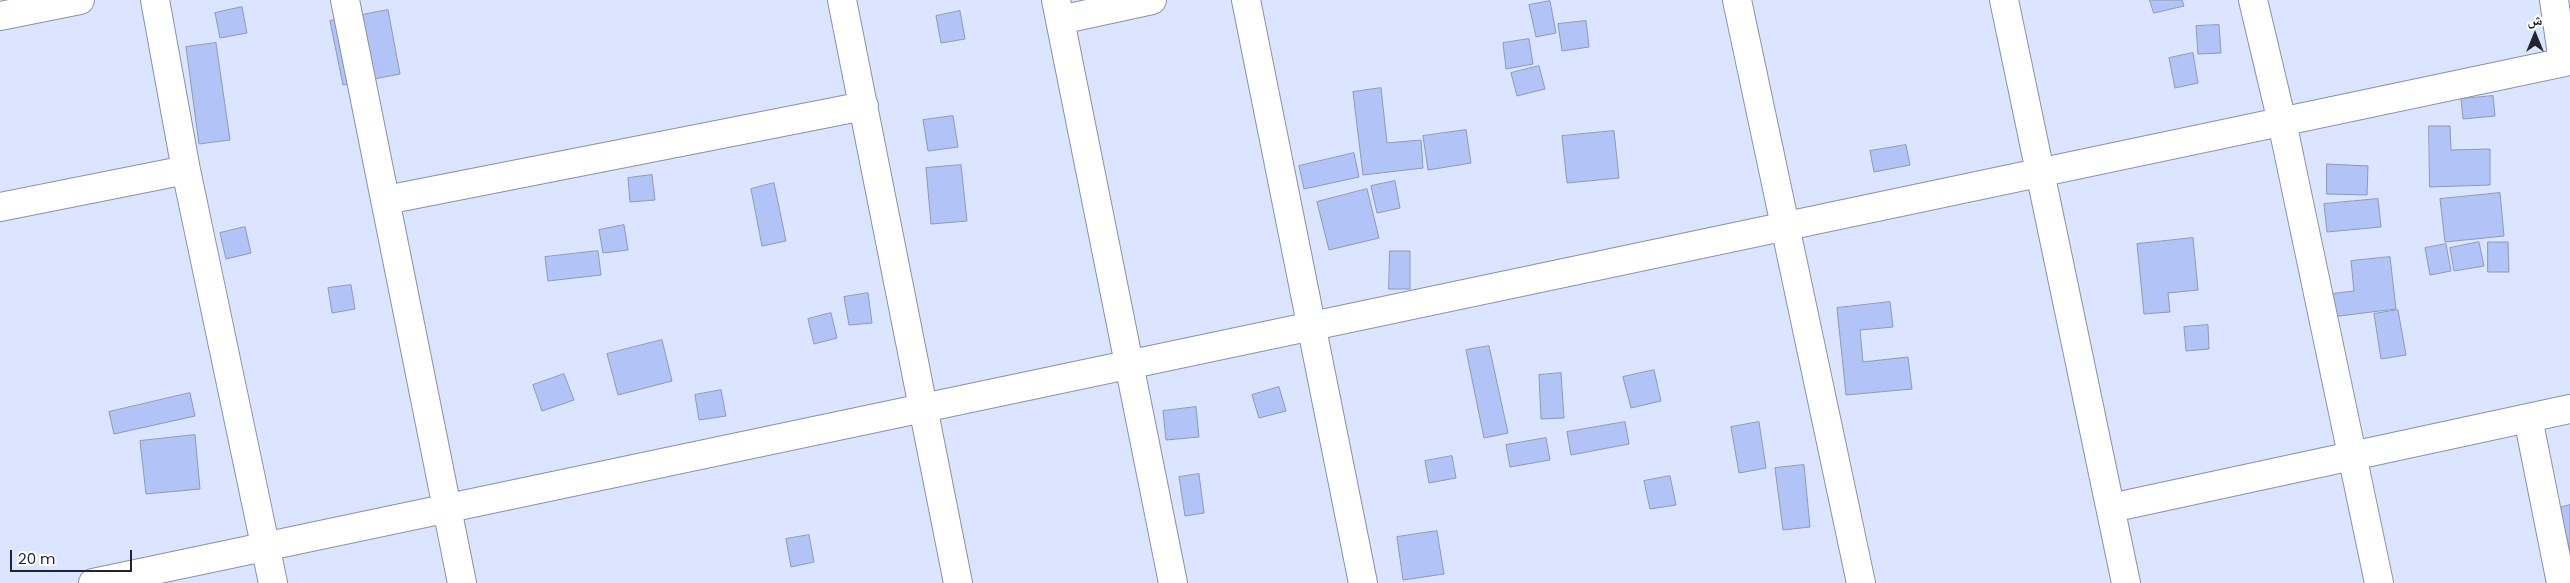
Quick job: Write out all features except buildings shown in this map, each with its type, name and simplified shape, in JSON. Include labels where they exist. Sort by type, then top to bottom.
[{"type":"street","points":[[0,16],[80,0]]},
{"type":"street","points":[[155,0],[186,170],[273,583]]},
{"type":"street","points":[[345,0],[462,583]]},
{"type":"street","points":[[842,0],[958,583]]},
{"type":"street","points":[[1152,0],[1058,10],[1173,583]]},
{"type":"street","points":[[1246,0],[1310,327],[1363,583]]},
{"type":"street","points":[[1737,0],[1785,227],[1855,582]]},
{"type":"street","points":[[2004,0],[2126,583]]},
{"type":"street","points":[[2253,0],[2282,122],[2379,583]]},
{"type":"street","points":[[93,583],[2567,62],[2554,0]]},
{"type":"street","points":[[386,200],[864,106]]},
{"type":"street","points":[[0,207],[186,170]]},
{"type":"street","points":[[2111,508],[2570,409]]},
{"type":"street","points":[[2528,418],[2561,583]]}]
